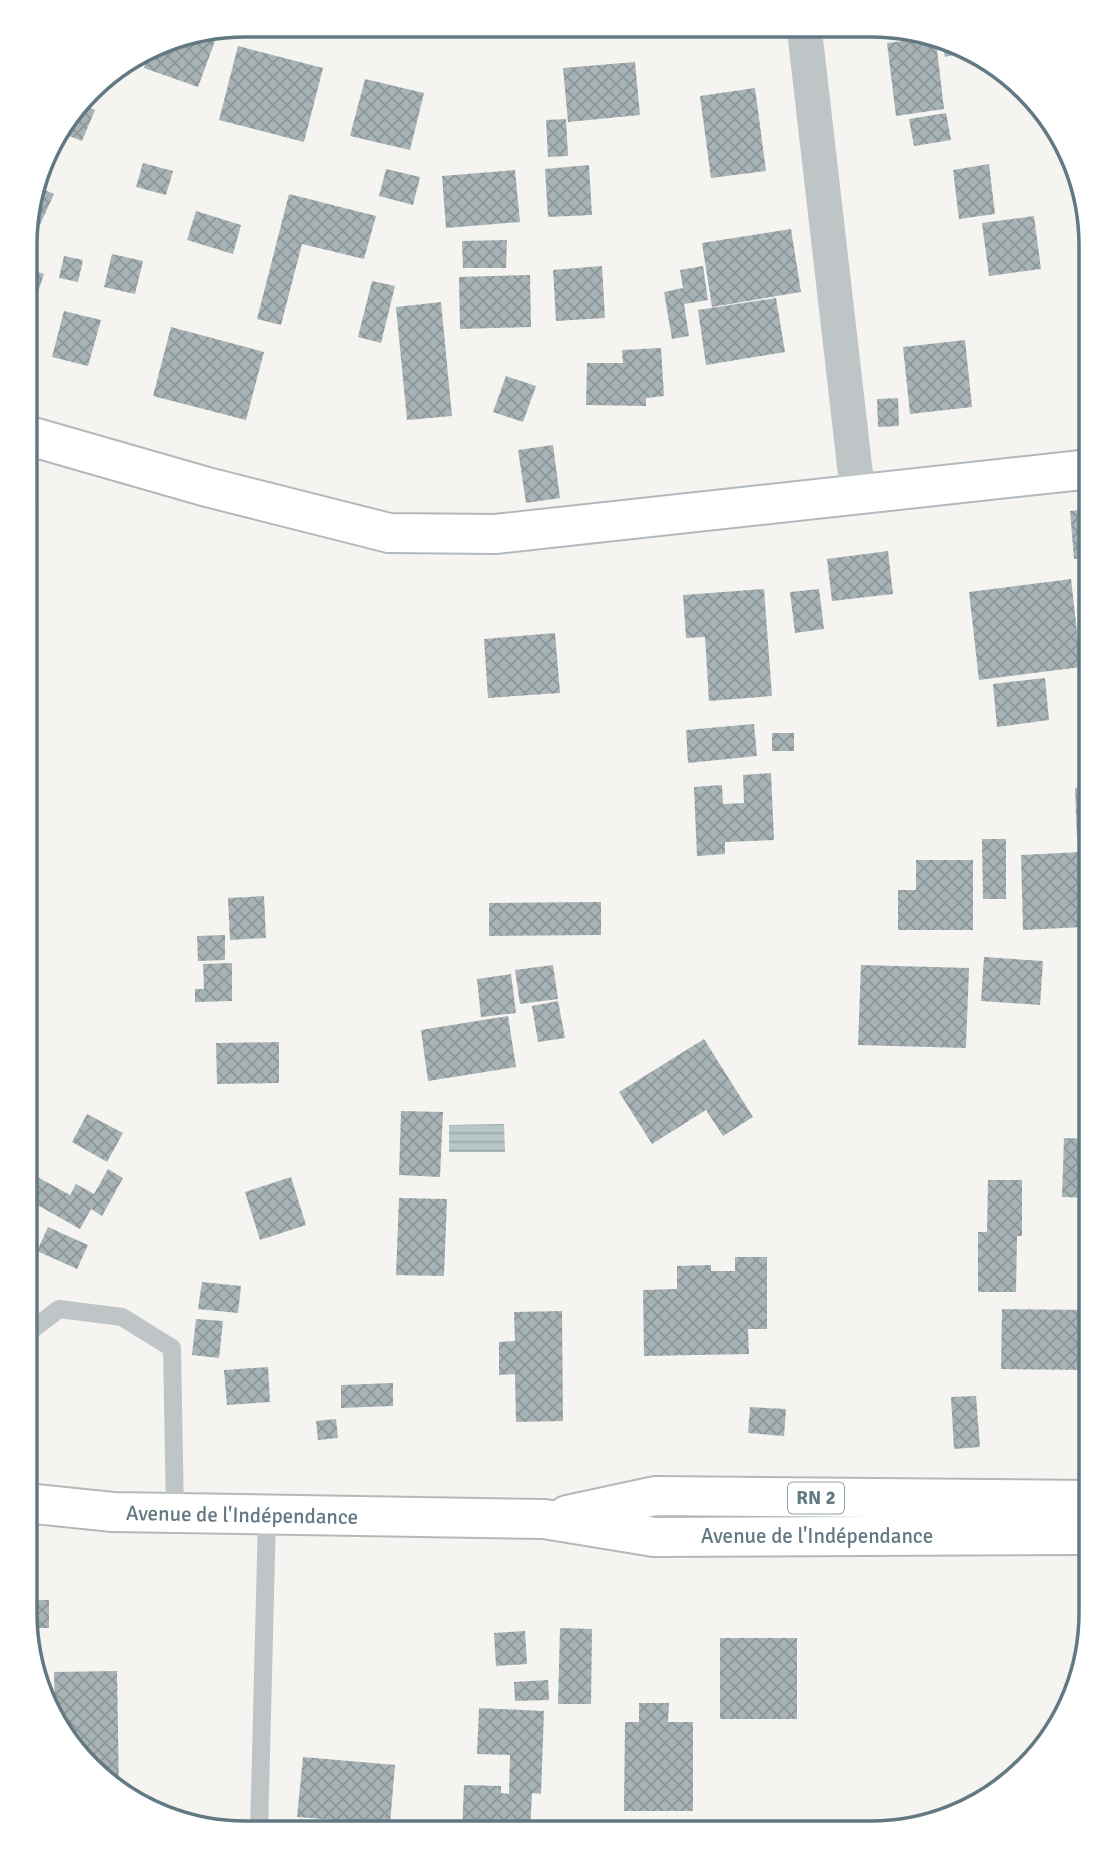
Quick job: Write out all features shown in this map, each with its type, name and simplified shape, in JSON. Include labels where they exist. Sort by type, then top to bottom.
[{"type":"main road","points":[[37,438],[206,487],[389,533],[495,534],[1079,470]]},
{"type":"main road","name":"Avenue de l'Indépendance","points":[[544,1519],[655,1496],[1079,1500]]},
{"type":"main road","name":"Avenue de l'Indépendance","points":[[37,1504],[113,1512],[544,1519],[654,1537],[1079,1538]]},
{"type":"street","points":[[805,37],[858,496]]},
{"type":"lane","points":[[37,1326],[59,1309],[122,1317],[172,1348],[175,1513]]},
{"type":"lane","points":[[259,1821],[267,1516]]},
{"type":"shaded area","points":[[504,1124],[505,1152],[449,1152],[449,1125]]},
{"type":"building","points":[[216,39],[198,87],[144,68],[146,62],[178,48]]},
{"type":"building","points":[[907,41],[937,48],[944,109],[896,116],[887,43]]},
{"type":"building","points":[[238,46],[323,68],[304,142],[219,120]]},
{"type":"building","points":[[943,50],[954,55],[945,57]]},
{"type":"building","points":[[635,62],[640,115],[568,122],[563,68]]},
{"type":"building","points":[[365,79],[424,93],[410,150],[350,136]]},
{"type":"building","points":[[755,88],[766,171],[711,178],[700,96]]},
{"type":"building","points":[[89,107],[95,110],[82,141],[68,136]]},
{"type":"building","points":[[946,113],[951,140],[914,146],[909,119]]},
{"type":"building","points":[[566,119],[568,156],[548,157],[546,120]]},
{"type":"building","points":[[143,163],[173,171],[166,195],[136,187]]},
{"type":"building","points":[[989,164],[995,214],[959,219],[953,170]]},
{"type":"building","points":[[589,165],[592,215],[548,217],[545,169]]},
{"type":"building","points":[[386,169],[420,177],[413,205],[379,196]]},
{"type":"building","points":[[515,170],[520,222],[446,228],[442,176]]},
{"type":"building","points":[[44,190],[54,194],[39,227],[39,218]]},
{"type":"building","points":[[289,194],[376,216],[364,259],[302,244],[281,325],[257,319]]},
{"type":"building","points":[[196,211],[241,225],[233,254],[187,240]]},
{"type":"building","points":[[1034,216],[1041,269],[989,276],[982,223]]},
{"type":"building","points":[[791,229],[801,292],[712,307],[702,243]]},
{"type":"building","points":[[507,240],[506,268],[463,268],[462,241]]},
{"type":"building","points":[[112,254],[143,261],[135,294],[104,287]]},
{"type":"building","points":[[64,256],[83,260],[78,282],[59,278]]},
{"type":"building","points":[[602,266],[605,318],[556,321],[553,270]]},
{"type":"building","points":[[703,266],[708,300],[684,304],[689,336],[672,339],[664,292],[683,288],[680,270]]},
{"type":"building","points":[[37,272],[44,274],[37,295]]},
{"type":"building","points":[[530,275],[531,327],[460,329],[459,277]]},
{"type":"building","points":[[372,281],[395,286],[381,343],[358,337]]},
{"type":"building","points":[[776,298],[785,352],[706,365],[698,310]]},
{"type":"building","points":[[441,302],[452,416],[407,420],[396,307]]},
{"type":"building","points":[[64,311],[101,320],[88,366],[52,357]]},
{"type":"building","points":[[171,327],[264,352],[246,420],[153,396]]},
{"type":"building","points":[[965,340],[972,407],[910,414],[903,347]]},
{"type":"building","points":[[661,348],[664,396],[646,398],[646,406],[586,405],[587,363],[623,363],[622,350]]},
{"type":"building","points":[[506,376],[536,386],[523,422],[493,412]]},
{"type":"building","points":[[898,398],[899,426],[878,427],[877,399]]},
{"type":"building","points":[[553,445],[560,498],[526,503],[518,450]]},
{"type":"building","points":[[1079,510],[1079,558],[1074,559],[1070,511]]},
{"type":"building","points":[[888,551],[893,594],[832,601],[827,559]]},
{"type":"building","points":[[1071,579],[1079,667],[979,680],[969,592]]},
{"type":"building","points":[[764,589],[772,696],[709,701],[705,637],[686,638],[683,595]]},
{"type":"building","points":[[819,589],[824,629],[795,633],[790,592]]},
{"type":"building","points":[[555,633],[560,693],[488,698],[484,639]]},
{"type":"building","points":[[1045,678],[1049,720],[997,727],[993,684]]},
{"type":"building","points":[[754,724],[757,756],[688,763],[686,730]]},
{"type":"building","points":[[772,733],[794,733],[794,751],[772,751]]},
{"type":"building","points":[[771,773],[774,840],[725,842],[725,854],[697,856],[694,787],[722,785],[723,804],[744,803],[743,775]]},
{"type":"building","points":[[1075,788],[1079,788],[1079,838],[1077,838]]},
{"type":"building","points":[[982,839],[1006,839],[1006,899],[983,899]]},
{"type":"building","points":[[1079,852],[1079,927],[1023,930],[1021,855]]},
{"type":"building","points":[[916,860],[973,860],[973,930],[898,930],[898,890],[916,890]]},
{"type":"building","points":[[264,896],[266,938],[230,940],[228,898]]},
{"type":"building","points":[[601,902],[601,935],[489,936],[489,903]]},
{"type":"building","points":[[225,935],[225,960],[198,961],[197,936]]},
{"type":"building","points":[[984,957],[1043,961],[1040,1005],[981,1001]]},
{"type":"building","points":[[232,963],[232,1001],[195,1002],[195,989],[204,989],[203,964]]},
{"type":"building","points":[[553,965],[558,999],[520,1004],[515,970]]},
{"type":"building","points":[[861,965],[969,968],[966,1048],[858,1045]]},
{"type":"building","points":[[511,974],[516,1013],[481,1017],[477,979]]},
{"type":"building","points":[[558,1001],[565,1038],[538,1042],[532,1006]]},
{"type":"building","points":[[508,1016],[516,1067],[428,1081],[421,1030]]},
{"type":"building","points":[[704,1039],[753,1117],[723,1136],[706,1110],[652,1144],[619,1092]]},
{"type":"building","points":[[279,1042],[279,1083],[217,1084],[216,1043]]},
{"type":"building","points":[[401,1111],[443,1112],[440,1177],[399,1175]]},
{"type":"building","points":[[87,1114],[123,1133],[107,1162],[72,1142]]},
{"type":"building","points":[[1064,1138],[1079,1139],[1079,1198],[1062,1197]]},
{"type":"building","points":[[108,1169],[123,1178],[102,1216],[91,1209],[80,1229],[37,1205],[37,1177],[70,1195],[76,1184],[94,1194]]},
{"type":"building","points":[[291,1177],[306,1225],[260,1240],[245,1192]]},
{"type":"building","points":[[988,1180],[1022,1180],[1022,1236],[1017,1236],[1016,1292],[978,1292],[978,1232],[987,1232]]},
{"type":"building","points":[[399,1198],[447,1199],[444,1276],[396,1275]]},
{"type":"building","points":[[48,1227],[88,1245],[77,1269],[37,1251]]},
{"type":"building","points":[[735,1257],[767,1257],[767,1329],[748,1329],[749,1354],[644,1356],[643,1290],[677,1289],[677,1266],[711,1265],[711,1271],[735,1271]]},
{"type":"building","points":[[202,1282],[241,1286],[238,1313],[198,1309]]},
{"type":"building","points":[[1002,1309],[1079,1310],[1079,1370],[1001,1369]]},
{"type":"building","points":[[562,1311],[563,1421],[516,1422],[515,1374],[499,1375],[499,1342],[515,1341],[514,1312]]},
{"type":"building","points":[[196,1319],[223,1321],[219,1358],[192,1355]]},
{"type":"building","points":[[268,1367],[270,1402],[227,1405],[224,1370]]},
{"type":"building","points":[[393,1383],[393,1406],[341,1408],[341,1385]]},
{"type":"building","points":[[976,1396],[980,1447],[954,1449],[951,1397]]},
{"type":"building","points":[[750,1407],[786,1409],[784,1436],[748,1433]]},
{"type":"building","points":[[336,1419],[338,1438],[318,1440],[316,1421]]},
{"type":"building","points":[[37,1600],[49,1600],[49,1628],[38,1628]]},
{"type":"building","points":[[560,1628],[592,1629],[591,1704],[558,1704]]},
{"type":"building","points":[[525,1631],[527,1664],[496,1666],[494,1633]]},
{"type":"building","points":[[720,1638],[797,1638],[797,1719],[720,1719]]},
{"type":"building","points":[[117,1671],[119,1779],[80,1740],[65,1717],[55,1696],[54,1672]]},
{"type":"building","points":[[548,1680],[549,1700],[515,1701],[514,1682]]},
{"type":"building","points":[[639,1703],[669,1703],[668,1722],[693,1722],[693,1811],[624,1811],[625,1722],[639,1722]]},
{"type":"building","points":[[479,1708],[544,1711],[541,1794],[532,1793],[531,1821],[462,1821],[464,1785],[501,1786],[501,1793],[509,1794],[510,1755],[477,1754]]},
{"type":"building","points":[[303,1757],[395,1765],[390,1821],[297,1817]]}]
